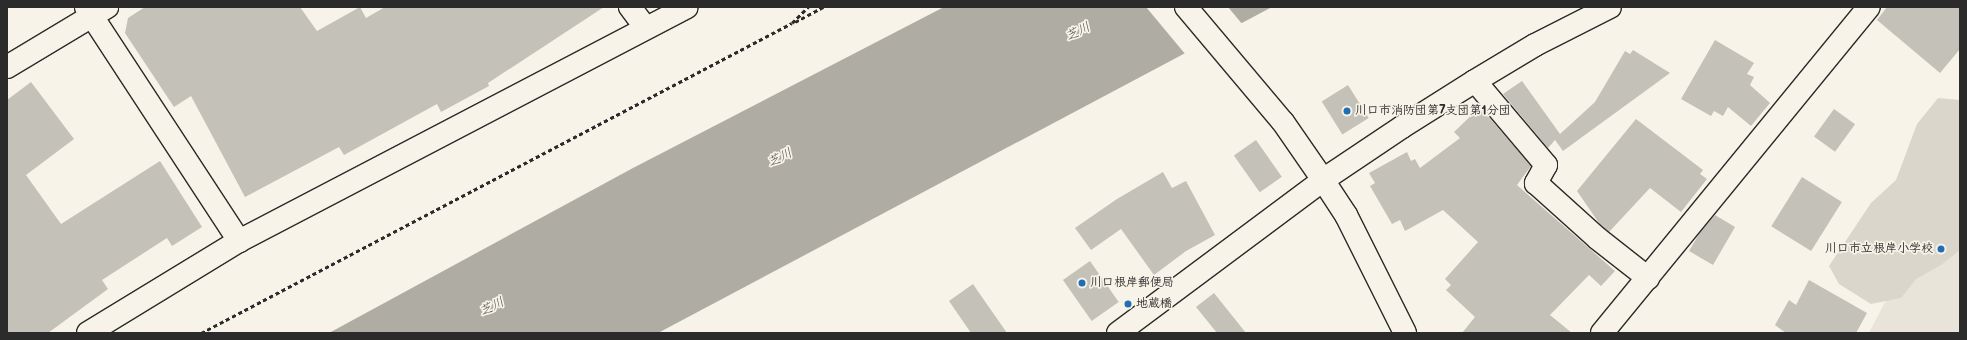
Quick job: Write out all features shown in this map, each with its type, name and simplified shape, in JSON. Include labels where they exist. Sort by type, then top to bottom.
[{"type":"street","points":[[630,7],[646,28]]},
{"type":"street","points":[[88,333],[239,241],[686,7]]},
{"type":"street","points":[[1186,7],[1283,122],[1324,180],[1346,215],[1405,333]]},
{"type":"street","points":[[1118,333],[1324,180],[1475,81],[1535,45],[1610,7]]},
{"type":"street","points":[[1602,333],[1869,7]]},
{"type":"street","points":[[7,67],[95,10],[239,241]]},
{"type":"street","points":[[1475,81],[1546,165],[1536,183],[1597,238],[1648,278]]},
{"type":"path","points":[[792,23],[808,7]]},
{"type":"path","points":[[201,333],[823,7]]},
{"type":"shaded area","points":[[1938,98],[1960,100],[1960,250],[1941,265],[1916,279],[1901,298],[1871,304],[1839,284],[1829,266],[1871,203],[1896,180],[1917,124]]},
{"type":"shaded area","name":"川口市立根岸小学校","points":[[1960,194],[1960,333],[1869,333],[1884,304]]},
{"type":"water","name":"芝川","points":[[944,7],[1272,7],[658,333],[329,333],[633,168]]},
{"type":"pier","points":[[1146,7],[1228,7],[1243,25],[1186,55]]},
{"type":"building","points":[[145,7],[300,7],[317,31],[360,7],[366,18],[385,7],[604,7],[488,83],[489,86],[441,112],[437,104],[344,155],[339,147],[245,197],[191,96],[174,107],[125,33],[128,18]]},
{"type":"building","points":[[1887,7],[1960,7],[1960,49],[1940,73],[1877,20]]},
{"type":"building","points":[[1715,40],[1754,63],[1747,74],[1754,77],[1750,85],[1770,103],[1751,126],[1728,107],[1723,116],[1714,111],[1711,116],[1681,99]]},
{"type":"building","points":[[1633,50],[1670,73],[1563,151],[1555,140],[1548,148],[1503,94],[1522,81],[1560,134],[1595,102],[1625,51],[1630,54]]},
{"type":"building","points":[[31,82],[74,139],[26,175],[61,224],[160,161],[202,227],[172,246],[167,238],[102,280],[108,289],[48,333],[7,333],[7,100]]},
{"type":"building","points":[[1348,85],[1369,118],[1342,135],[1322,101]]},
{"type":"building","points":[[1480,107],[1531,166],[1517,185],[1615,271],[1601,286],[1589,275],[1550,315],[1572,333],[1462,333],[1475,317],[1446,290],[1451,285],[1445,279],[1478,242],[1443,210],[1405,231],[1400,220],[1392,224],[1370,186],[1375,183],[1369,173],[1407,152],[1411,161],[1415,159],[1420,168],[1460,138],[1454,132]]},
{"type":"building","points":[[1834,109],[1855,124],[1835,152],[1814,137]]},
{"type":"building","points":[[1636,119],[1703,170],[1700,174],[1707,179],[1681,212],[1650,188],[1609,232],[1599,223],[1577,191]]},
{"type":"building","points":[[1256,140],[1282,177],[1260,192],[1234,155]]},
{"type":"building","points":[[1163,172],[1172,188],[1186,181],[1215,235],[1186,251],[1154,275],[1121,229],[1091,250],[1075,228],[1117,199]]},
{"type":"building","points":[[1802,177],[1842,202],[1811,251],[1771,226]]},
{"type":"building","points":[[1715,215],[1735,227],[1713,265],[1689,251],[1699,234]]},
{"type":"building","points":[[1090,261],[1119,302],[1092,321],[1063,280]]},
{"type":"building","points":[[1809,280],[1867,313],[1856,333],[1786,333],[1775,325],[1789,300],[1796,305]]},
{"type":"building","points":[[973,284],[1007,333],[971,333],[949,301]]},
{"type":"building","points":[[1214,293],[1246,333],[1217,333],[1196,307]]},
{"type":"place","name":"川口市消防団第7支団第1分団","points":[[1347,111]]},
{"type":"place","name":"川口市立根岸小学校","points":[[1941,249]]},
{"type":"place","name":"川口根岸郵便局","points":[[1082,283]]},
{"type":"place","name":"地蔵橋","points":[[1128,304]]}]
